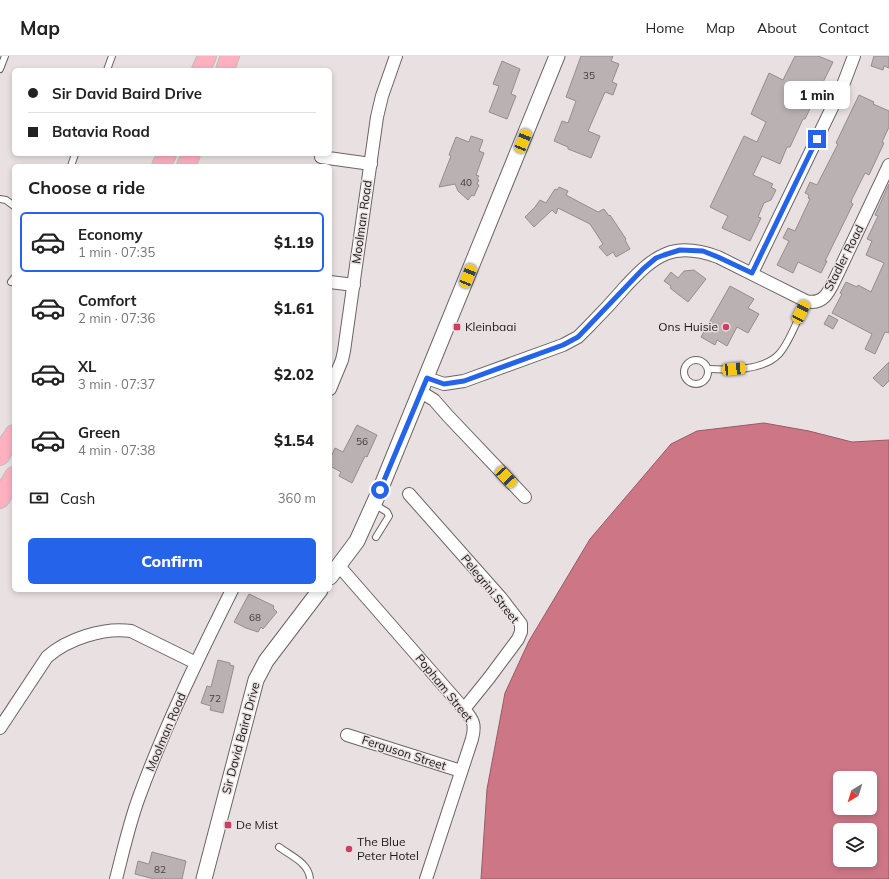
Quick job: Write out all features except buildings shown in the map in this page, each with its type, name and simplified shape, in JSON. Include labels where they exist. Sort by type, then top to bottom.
[{"type":"main road","points":[[202,68],[207,56]]},
{"type":"main road","points":[[226,68],[230,56]]},
{"type":"main road","points":[[0,456],[12,437]]},
{"type":"main road","points":[[0,499],[12,479]]},
{"type":"street","points":[[334,572],[356,541],[374,504],[427,378],[557,56]]},
{"type":"street","points":[[752,273],[843,85],[854,56]]},
{"type":"street","name":"Moolman Road","points":[[332,384],[342,360],[354,285],[377,116],[392,57]]},
{"type":"street","points":[[322,157],[371,164]]},
{"type":"street","name":"Stadler Road","points":[[806,301],[813,303],[819,301],[828,293],[889,165]]},
{"type":"street","points":[[427,378],[444,384],[464,381],[563,345],[578,337],[641,271],[656,258],[680,250],[703,251],[718,257],[806,301]]},
{"type":"street","points":[[332,282],[354,285]]},
{"type":"street","points":[[421,392],[438,404],[525,497]]},
{"type":"street","name":"Pelegrini Street","points":[[409,494],[501,598],[521,624],[518,639],[464,709]]},
{"type":"street","name":"Popham Street","points":[[334,572],[472,719],[474,731],[426,879]]},
{"type":"street","name":"Moolman Road","points":[[116,879],[131,821],[139,798],[196,662],[231,592]]},
{"type":"street","name":"Sir David Baird Drive","points":[[204,879],[256,680],[266,661],[318,592]]},
{"type":"street","points":[[0,728],[47,657],[55,649],[68,642],[109,631],[131,631],[196,662]]},
{"type":"street","name":"Ferguson Street","points":[[347,735],[461,771]]},
{"type":"lane","points":[[0,69],[5,56]]},
{"type":"lane","points":[[107,68],[112,56]]},
{"type":"lane","points":[[0,199],[6,200],[12,204]]},
{"type":"lane","points":[[708,369],[743,369],[764,364],[772,360],[779,354],[785,345],[806,301]]},
{"type":"lane","points":[[374,504],[387,512],[389,516],[376,537]]},
{"type":"lane","points":[[279,847],[303,864],[309,871],[310,879]]},
{"type":"shaded area","points":[[764,423],[809,431],[852,442],[889,440],[889,879],[481,879],[487,789],[505,693],[529,641],[590,539],[671,444],[697,431]]},
{"type":"place","name":"Kleinbaai","points":[[457,327]]},
{"type":"place","name":"Ons Huisie","points":[[726,327]]},
{"type":"place","name":"De Mist","points":[[228,825]]},
{"type":"place","name":"The Blue Peter Hotel","points":[[349,849]]},
{"type":"route","points":[[380,490],[427,378],[444,384],[464,381],[563,345],[578,337],[649,263],[664,255],[680,250],[703,251],[752,273],[817,139]]}]
